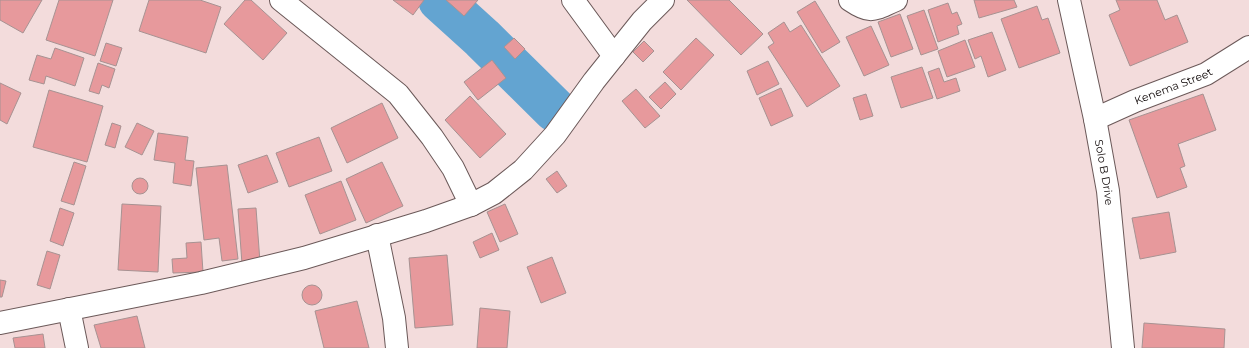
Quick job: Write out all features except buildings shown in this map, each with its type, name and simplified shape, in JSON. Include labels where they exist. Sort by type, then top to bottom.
[{"type":"street","points":[[281,0],[398,94],[436,143],[453,168],[471,205]]},
{"type":"street","points":[[573,0],[614,56]]},
{"type":"street","points":[[0,323],[201,284],[304,258],[426,221],[471,205],[494,193],[523,170],[555,135],[594,81],[642,21],[663,0]]},
{"type":"street","points":[[850,0],[861,8],[872,10],[896,0]]},
{"type":"street","name":"Solo B Drive","points":[[1069,0],[1095,119],[1108,191],[1123,348]]},
{"type":"street","name":"Kenema Street","points":[[1095,119],[1135,101],[1206,74],[1249,47]]},
{"type":"street","points":[[377,235],[394,318],[397,348]]},
{"type":"street","points":[[69,309],[77,348]]},
{"type":"waterway","points":[[440,0],[482,38],[555,110]]}]
